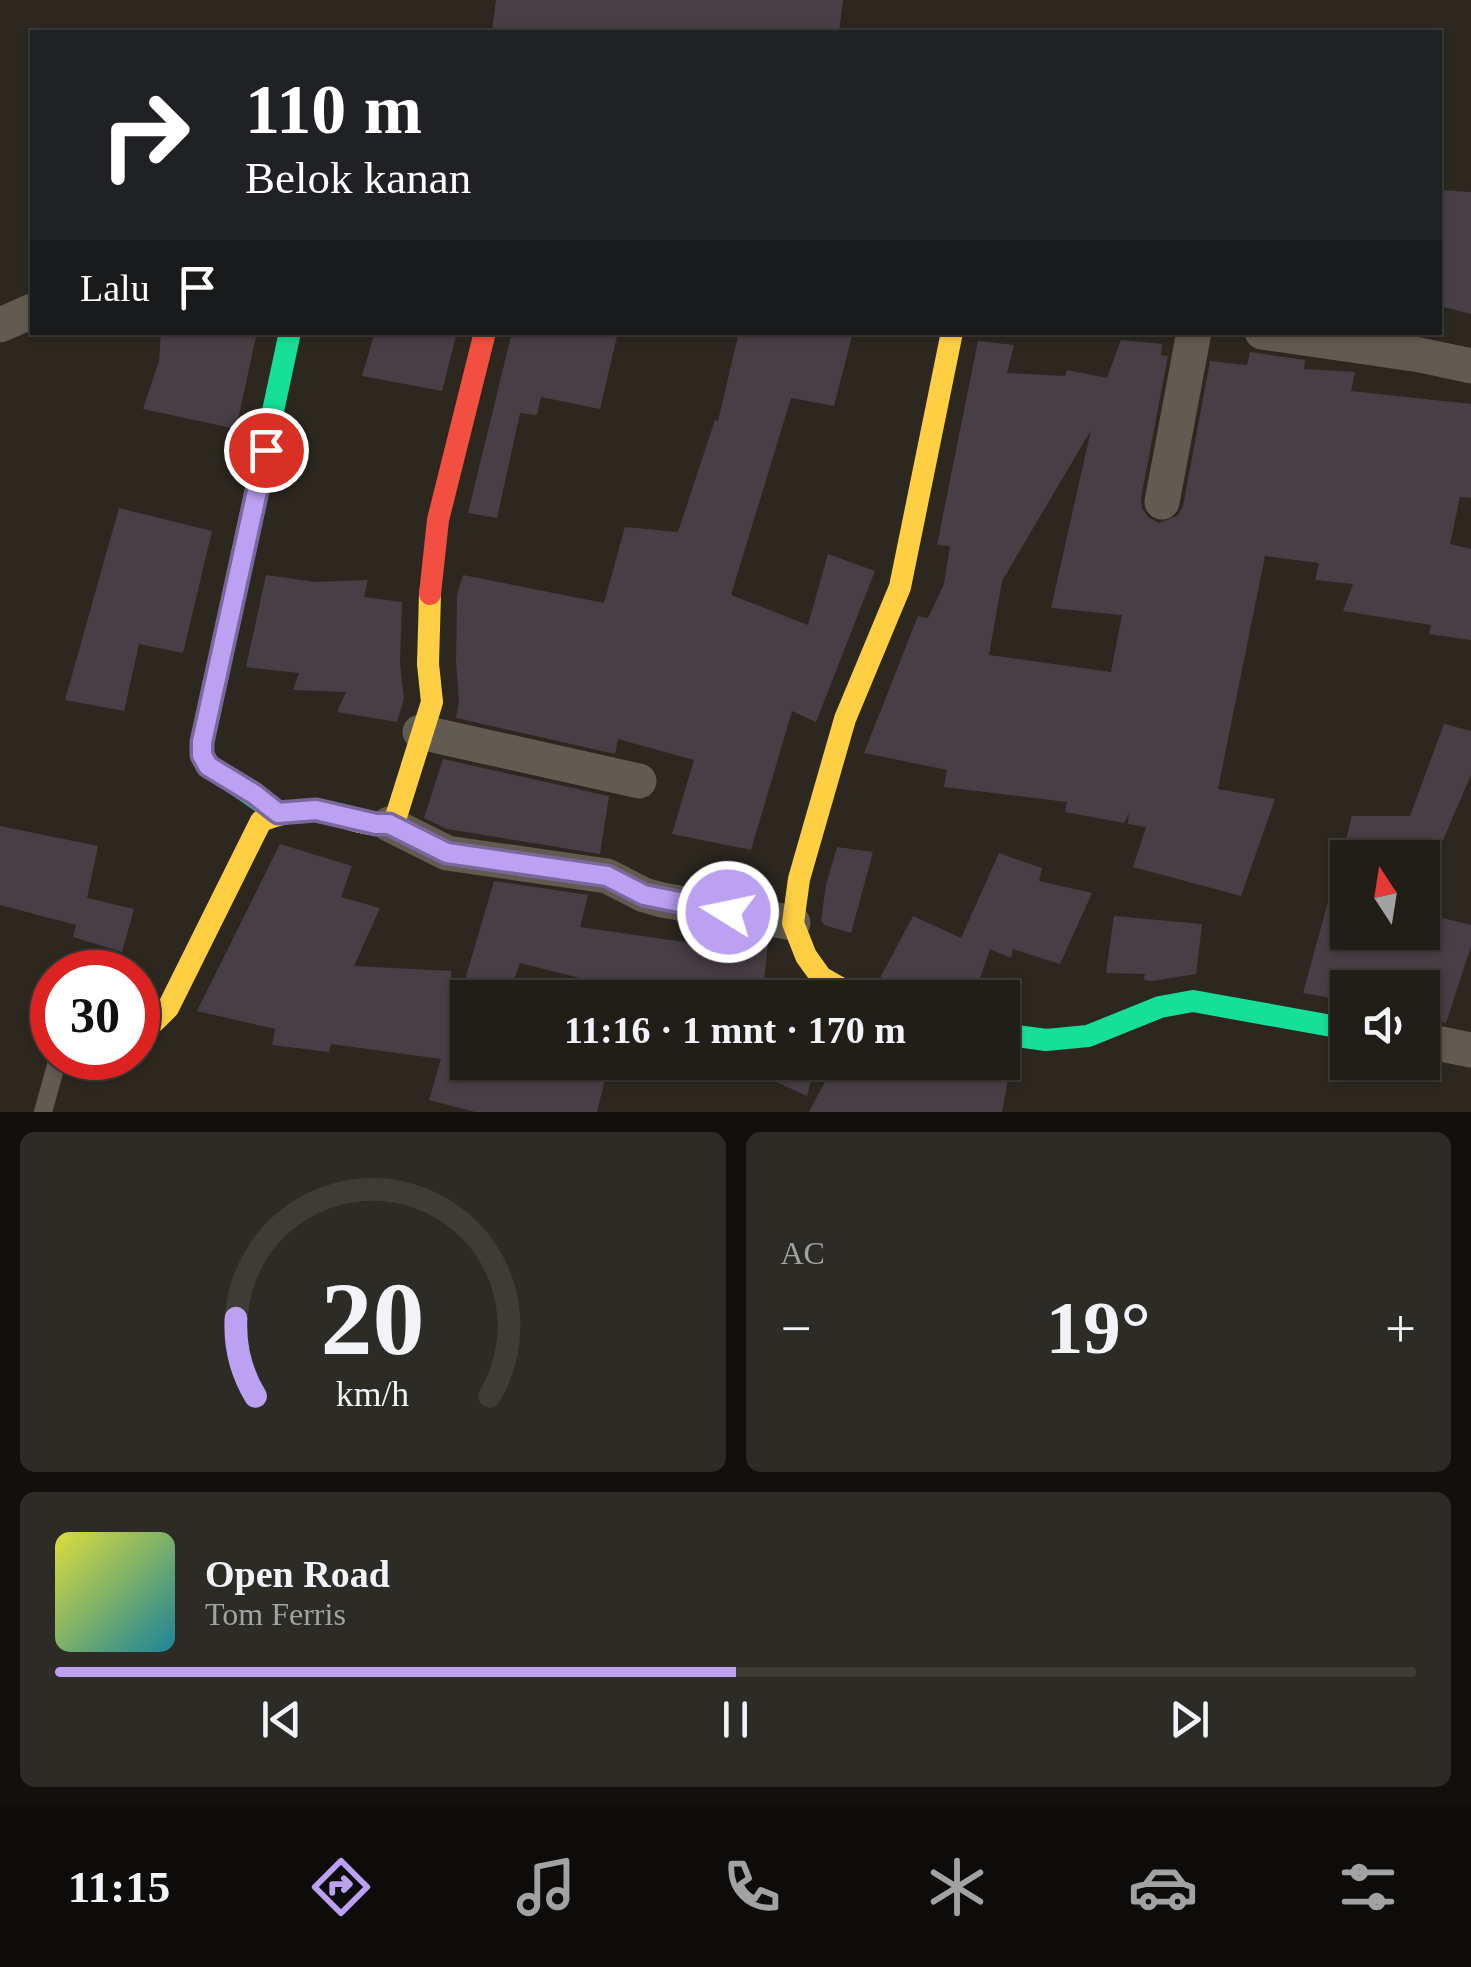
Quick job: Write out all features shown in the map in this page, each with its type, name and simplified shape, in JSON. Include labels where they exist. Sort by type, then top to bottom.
[{"type":"street","points":[[0,324],[30,312]]},
{"type":"street","points":[[278,813],[208,766],[202,755],[202,742],[289,335]]},
{"type":"street","points":[[389,824],[399,809],[432,702],[428,664],[430,574],[438,520],[485,335]]},
{"type":"street","points":[[825,980],[806,956],[793,923],[799,879],[846,719],[900,586],[951,335]]},
{"type":"street","points":[[1162,502],[1193,335]]},
{"type":"street","points":[[1283,335],[1471,366]]},
{"type":"street","points":[[420,732],[639,781]]},
{"type":"street","points":[[160,1014],[168,1008],[262,821],[278,813],[316,810],[389,824],[447,853],[607,876],[662,900],[793,923]]},
{"type":"street","points":[[1020,1036],[1046,1040],[1088,1036],[1160,1006],[1193,1001],[1330,1025]]},
{"type":"street","points":[[1440,1044],[1471,1050]]},
{"type":"lane","points":[[43,1112],[52,1080]]},
{"type":"building","points":[[496,0],[843,0],[839,30],[492,30]]},
{"type":"building","points":[[1442,190],[1471,192],[1471,314],[1442,307]]},
{"type":"building","points":[[161,335],[256,335],[236,429],[143,409],[159,361]]},
{"type":"building","points":[[374,335],[456,335],[442,391],[362,376]]},
{"type":"building","points":[[511,335],[617,335],[600,409],[541,397],[537,415],[520,413],[497,518],[468,513]]},
{"type":"building","points":[[738,335],[852,335],[834,406],[791,398],[731,595],[808,625],[828,554],[875,571],[816,722],[792,711],[751,850],[672,834],[694,760],[618,739],[615,754],[456,718],[457,595],[463,575],[604,603],[625,527],[678,532],[715,420],[718,421]]},
{"type":"building","points":[[1121,340],[1162,344],[1161,355],[1168,356],[1141,498],[1148,517],[1159,523],[1177,516],[1183,506],[1210,361],[1247,365],[1250,352],[1305,360],[1304,369],[1355,372],[1351,391],[1471,404],[1471,498],[1460,497],[1450,544],[1471,549],[1471,640],[1429,634],[1431,625],[1343,611],[1353,584],[1315,580],[1319,563],[1265,556],[1218,789],[1275,799],[1241,896],[1133,867],[1146,827],[1128,824],[1129,813],[1124,823],[1065,812],[1067,802],[944,787],[947,770],[864,753],[918,616],[928,618],[944,584],[950,546],[937,545],[978,341],[1014,345],[1007,373],[1065,376],[1067,370],[1107,378]],"holes":[[[1091,430],[1051,608],[1122,615],[1111,672],[989,655],[1002,581]]]},
{"type":"building","points":[[119,508],[212,531],[183,653],[139,644],[124,711],[65,700]]},
{"type":"building","points":[[266,575],[315,582],[368,580],[364,597],[402,602],[400,664],[404,699],[397,722],[337,712],[346,692],[293,690],[299,673],[246,667]]},
{"type":"building","points":[[1444,724],[1471,731],[1471,775],[1443,840],[1346,840],[1352,816],[1410,816]]},
{"type":"building","points":[[443,759],[609,796],[600,854],[447,829],[424,818]]},
{"type":"building","points":[[0,826],[98,846],[87,898],[134,909],[123,950],[115,950],[73,937],[76,925],[0,905]]},
{"type":"building","points":[[280,844],[352,866],[341,897],[380,908],[354,966],[451,971],[450,1080],[605,1080],[597,1112],[475,1112],[429,1100],[441,1059],[331,1044],[329,1052],[272,1045],[275,1029],[197,1011]]},
{"type":"building","points":[[837,847],[873,852],[851,933],[824,925],[821,920]]},
{"type":"building","points":[[999,853],[1042,868],[1039,881],[1092,893],[1060,964],[1013,949],[1011,958],[990,949],[979,980],[879,980],[913,916],[961,938]]},
{"type":"building","points":[[494,881],[588,895],[580,927],[691,943],[694,933],[768,944],[764,980],[580,980],[520,963],[514,980],[465,980]]},
{"type":"building","points":[[1330,895],[1330,950],[1440,950],[1440,917],[1471,925],[1471,946],[1446,1023],[1440,1022],[1440,970],[1330,970],[1330,998],[1303,993]]},
{"type":"building","points":[[1114,916],[1202,924],[1196,974],[1152,981],[1144,980],[1145,974],[1106,973]]},
{"type":"building","points":[[772,1080],[811,1080],[807,1096]]},
{"type":"building","points":[[826,1080],[1008,1080],[1002,1112],[809,1112]]},
{"type":"traffic: fast","points":[[277,813],[208,765],[202,755],[202,742],[289,335]]},
{"type":"traffic: fast","points":[[1020,1036],[1046,1040],[1088,1036],[1160,1007],[1193,1001],[1330,1026]]},
{"type":"traffic: slow","points":[[826,980],[806,956],[793,923],[799,879],[845,719],[900,587],[951,335]]},
{"type":"traffic: slow","points":[[160,1016],[168,1008],[261,821],[309,811],[375,824],[395,820],[432,702],[428,664],[430,594]]},
{"type":"traffic: jam","points":[[430,594],[438,520],[484,335]]},
{"type":"route","points":[[266,450],[202,742],[202,755],[208,766],[278,813],[316,810],[383,826],[389,824],[447,853],[607,876],[644,895],[728,912]]}]
